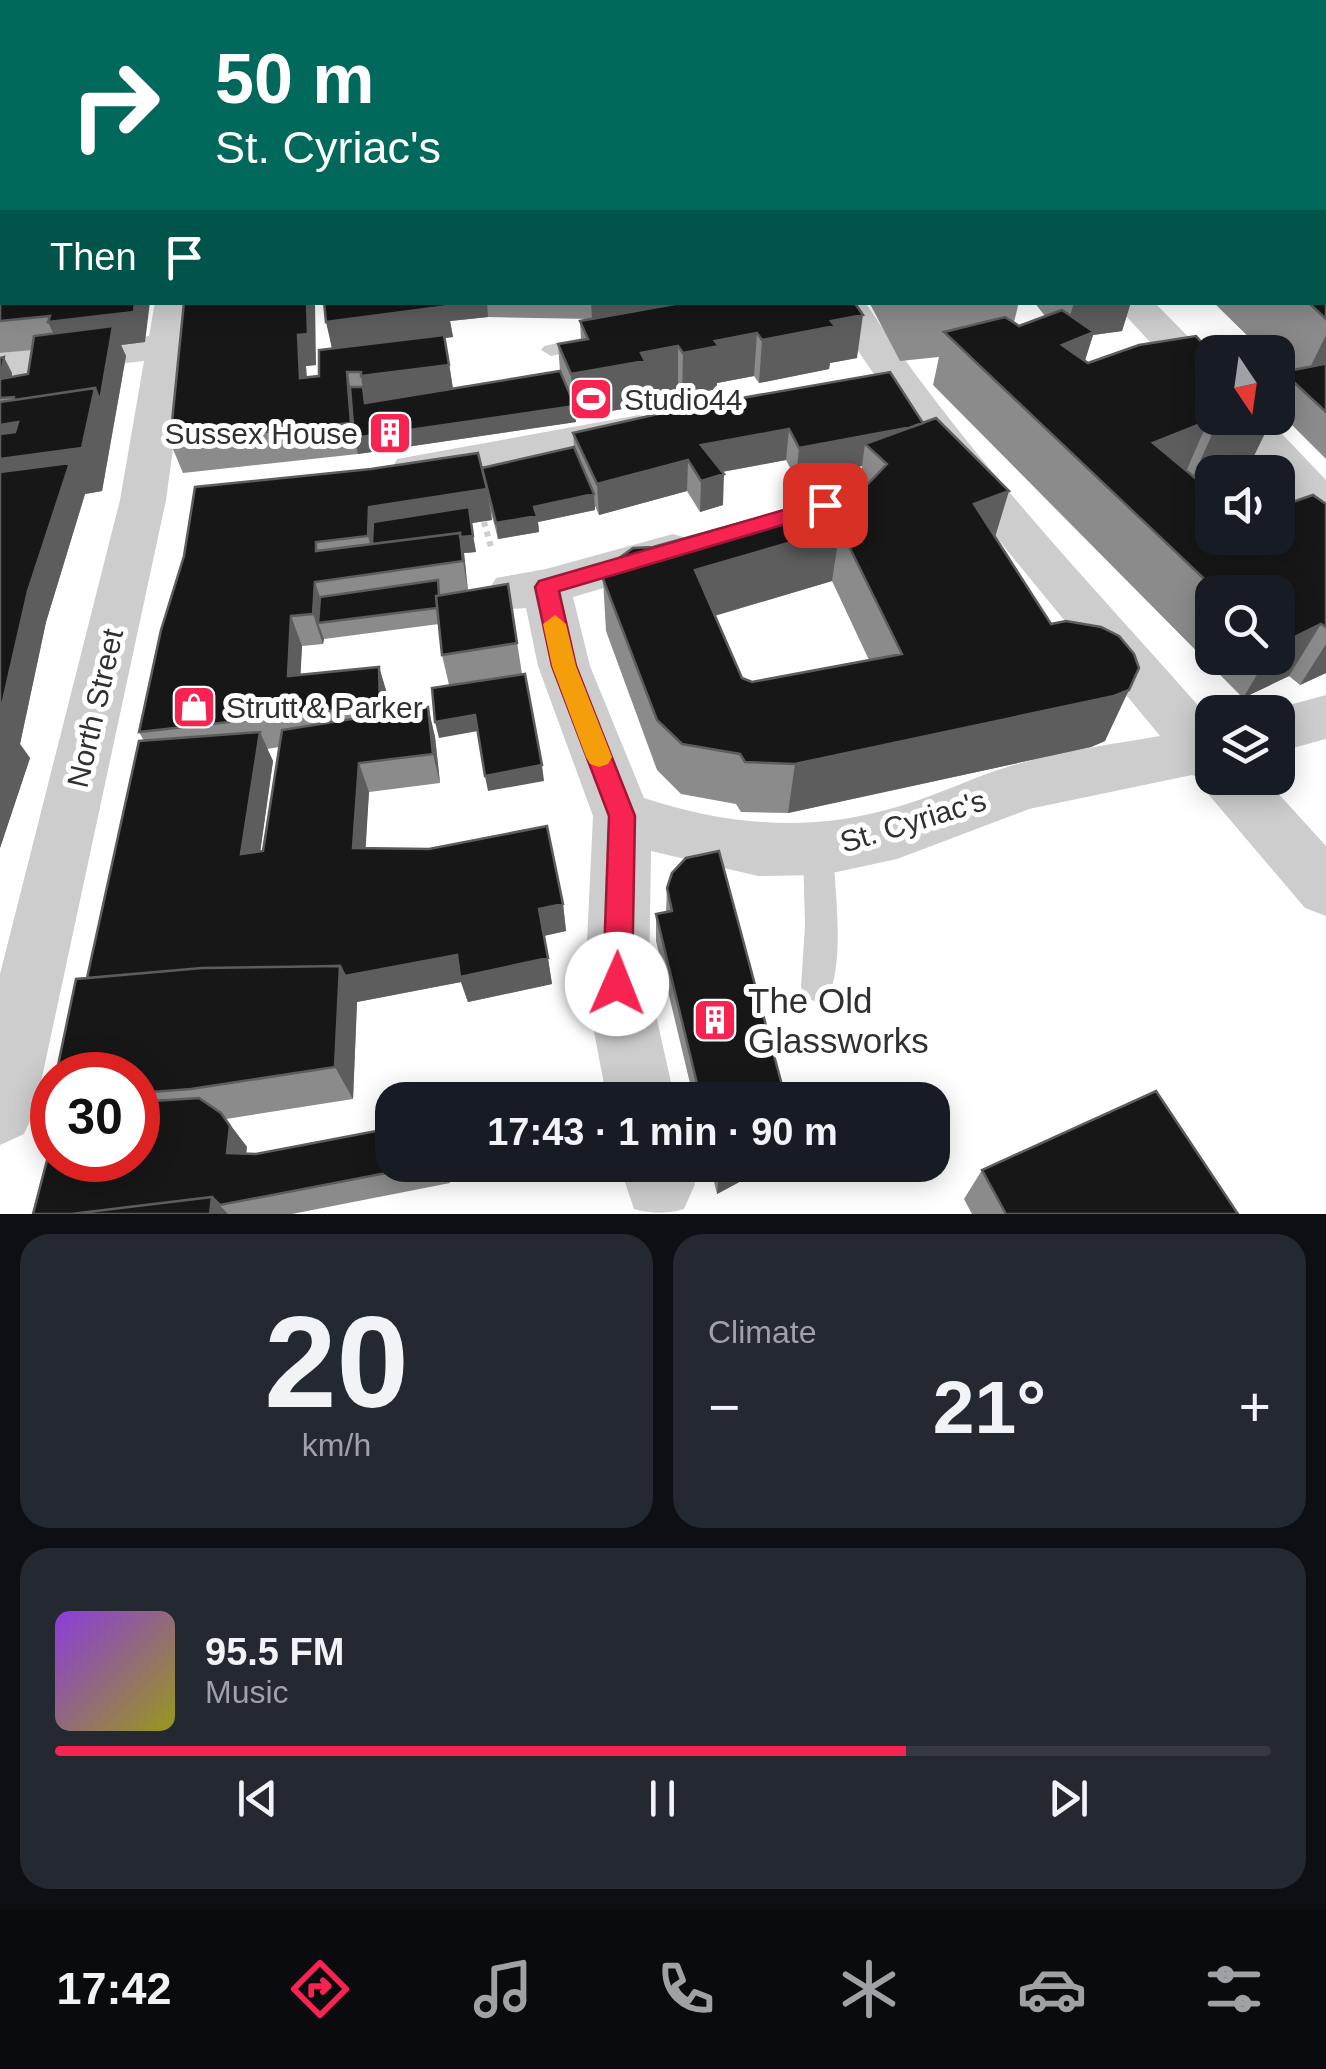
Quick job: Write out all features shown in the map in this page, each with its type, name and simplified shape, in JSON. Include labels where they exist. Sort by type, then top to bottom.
[{"type":"street","points":[[846,305],[874,380],[952,454],[1195,735]]},
{"type":"street","points":[[1135,305],[1195,367]]},
{"type":"street","points":[[0,366],[171,324]]},
{"type":"street","name":"North Street","points":[[0,1110],[9,1040],[162,498],[171,324]]},
{"type":"street","points":[[372,475],[467,464],[680,420]]},
{"type":"street","points":[[1259,435],[1326,508]]},
{"type":"street","points":[[464,598],[546,587],[713,538]]},
{"type":"street","points":[[546,587],[564,666],[622,816],[617,984],[638,1082]]},
{"type":"street","points":[[1295,725],[1326,717]]},
{"type":"street","name":"St. Cyriac's","points":[[622,816],[703,844],[747,852],[818,850],[896,833],[1005,792],[1195,761]]},
{"type":"street","points":[[1246,795],[1326,889]]},
{"type":"lane","points":[[551,350],[607,339]]},
{"type":"lane","points":[[817,986],[821,926],[818,850]]},
{"type":"path","points":[[825,505],[844,480],[875,473]]},
{"type":"building","points":[[0,305],[135,305],[134,312],[48,322],[50,316],[0,321]]},
{"type":"building","points":[[184,305],[307,305],[308,334],[298,335],[300,378],[319,376],[319,350],[444,335],[449,365],[361,376],[361,372],[347,372],[351,423],[170,442]]},
{"type":"building","points":[[324,305],[448,306],[326,322]]},
{"type":"building","points":[[669,305],[856,305],[863,315],[831,321],[835,326],[762,340],[757,333],[715,341],[719,346],[683,353],[678,346],[641,353],[645,361],[571,374],[558,344],[588,339],[580,321]]},
{"type":"building","points":[[1311,305],[1326,305],[1326,319]]},
{"type":"building","points":[[1062,310],[1094,332],[1062,345],[1088,363],[1139,345],[1195,336],[1195,426],[1153,443],[1195,478],[1195,555],[1295,555],[1295,501],[1313,495],[1326,504],[1326,627],[1321,624],[1295,637],[1295,575],[1200,575],[944,332],[1005,317],[1019,326]]},
{"type":"building","points":[[113,326],[100,401],[95,388],[14,400],[0,398],[0,379],[28,374],[34,336]]},
{"type":"building","points":[[1326,365],[1326,412],[1295,383],[1295,370]]},
{"type":"building","points":[[560,371],[575,406],[354,438],[350,387],[363,387],[365,403]]},
{"type":"building","points":[[890,372],[923,423],[799,448],[789,429],[701,445],[724,474],[701,481],[688,460],[597,484],[573,433],[685,408]]},
{"type":"building","points":[[95,388],[82,448],[0,459],[0,434],[15,432],[18,422],[0,425],[0,402]]},
{"type":"building","points":[[936,418],[1009,491],[974,504],[1051,624],[1066,621],[1101,627],[1119,636],[1134,654],[1139,668],[1129,690],[795,764],[745,762],[740,754],[682,744],[657,720],[603,579],[608,566],[633,548],[653,547],[863,489],[887,464],[865,444]],"holes":[[[840,528],[902,654],[752,682],[742,678],[695,570]]]},
{"type":"building","points":[[574,447],[594,494],[534,507],[537,516],[496,523],[482,468]]},
{"type":"building","points":[[478,453],[487,489],[369,507],[368,536],[316,542],[316,551],[460,533],[463,561],[315,582],[313,614],[291,616],[288,676],[379,667],[380,705],[139,732],[161,630],[184,556],[195,487],[371,469]]},
{"type":"building","points":[[70,463],[28,591],[0,714],[0,472]]},
{"type":"building","points":[[469,507],[473,536],[460,537],[460,533],[372,544],[373,522]]},
{"type":"building","points":[[438,580],[437,608],[318,623],[320,597]]},
{"type":"building","points":[[508,584],[517,643],[442,655],[436,596]]},
{"type":"building","points":[[525,674],[542,765],[485,776],[475,715],[435,722],[432,688]]},
{"type":"building","points":[[428,707],[433,754],[359,763],[353,848],[429,849],[547,826],[563,904],[539,909],[548,958],[460,977],[457,955],[345,976],[340,966],[202,968],[87,978],[139,741],[260,732],[241,854],[263,851],[282,730]]},
{"type":"building","name":"The Old Glassworks","points":[[719,851],[781,1082],[697,1082],[656,914],[672,911],[667,888],[672,873],[686,858]]},
{"type":"building","points":[[340,966],[335,1067],[160,1091],[160,1052],[61,1052],[76,979],[202,968]]},
{"type":"building","points":[[1156,1091],[1238,1214],[1006,1214],[982,1170]]},
{"type":"building","points":[[199,1098],[221,1113],[230,1126],[227,1153],[256,1154],[375,1131],[375,1175],[220,1205],[212,1197],[71,1214],[33,1214],[41,1182],[160,1182],[160,1101]]},
{"type":"building","points":[[212,1197],[210,1214],[71,1214]]},
{"type":"slow traffic","points":[[555,624],[564,666],[599,757]]},
{"type":"place","name":"Studio44","points":[[591,399]]},
{"type":"place","name":"Sussex House","points":[[390,433]]},
{"type":"place","name":"Strutt & Parker","points":[[194,707]]},
{"type":"place","name":"The Old Glassworks","points":[[715,1020]]},
{"type":"route","points":[[617,984],[622,816],[564,666],[546,587],[825,505]]}]
